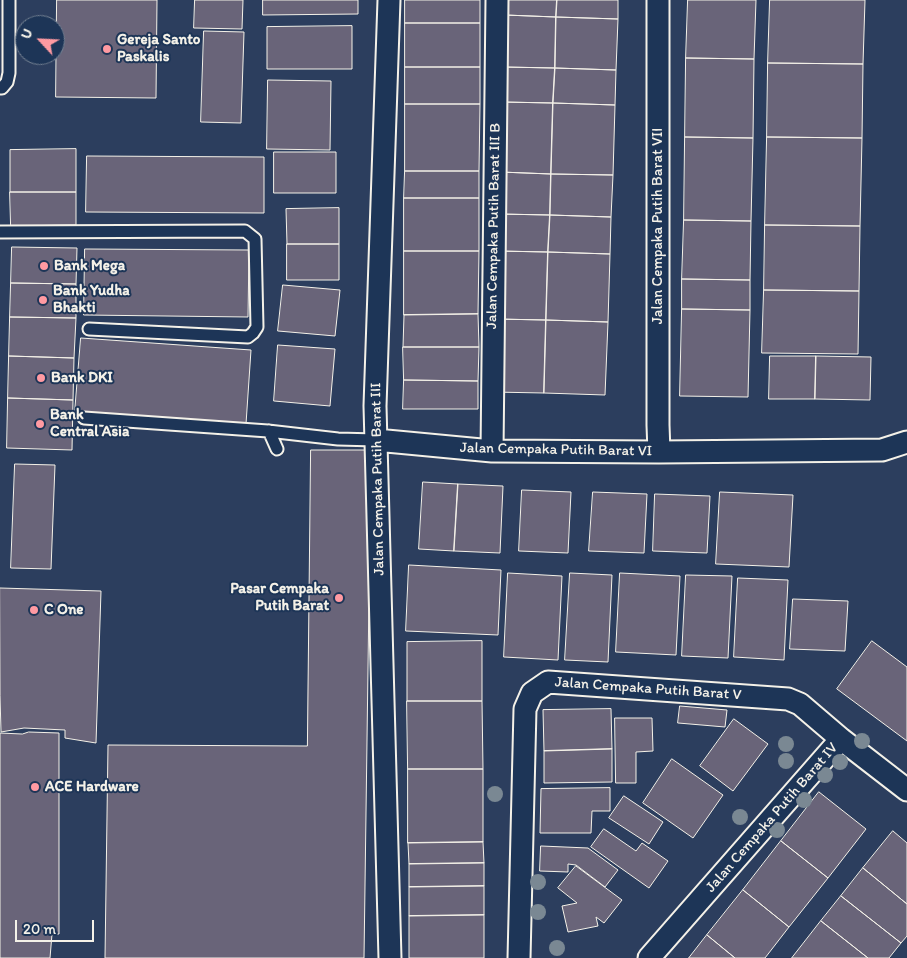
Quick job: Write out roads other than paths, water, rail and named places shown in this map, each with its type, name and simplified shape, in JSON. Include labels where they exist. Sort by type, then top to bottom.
[{"type":"street","name":"Jalan Cempaka Putih Barat III","points":[[389,0],[376,440],[390,958]]},
{"type":"street","name":"Jalan Cempaka Putih Barat III B","points":[[492,451],[496,0]]},
{"type":"street","name":"Jalan Cempaka Putih Barat VII","points":[[658,0],[659,452]]},
{"type":"street","name":"Jalan Cempaka Putih Barat VI","points":[[376,440],[492,451],[659,452],[882,450],[907,442]]},
{"type":"street","name":"Jalan Cempaka Putih Barat V","points":[[519,958],[524,709],[532,693],[548,682],[788,699],[800,704],[841,740]]},
{"type":"street","name":"Jalan Cempaka Putih Barat IV","points":[[649,958],[841,740],[907,790]]},
{"type":"lane","points":[[0,88],[7,82],[8,73],[9,0]]},
{"type":"lane","points":[[0,232],[245,231],[255,239],[257,326],[254,333],[248,337],[88,329]]},
{"type":"lane","name":"Jalan Cempaka Putih Barat VI","points":[[84,418],[270,431],[338,439],[376,440]]},
{"type":"lane","points":[[270,431],[277,449]]},
{"type":"place","name":"Gereja Santo Paskalis","points":[[107,49]]},
{"type":"place","name":"Bank Mega","points":[[44,266]]},
{"type":"place","name":"Bank Yudha Bhakti","points":[[43,300]]},
{"type":"place","name":"Bank DKI","points":[[41,378]]},
{"type":"place","name":"Bank Central Asia","points":[[40,424]]},
{"type":"place","name":"Pasar Cempaka Putih Barat","points":[[339,598]]},
{"type":"place","name":"C One","points":[[34,610]]},
{"type":"place","name":"ACE Hardware","points":[[35,787]]}]
